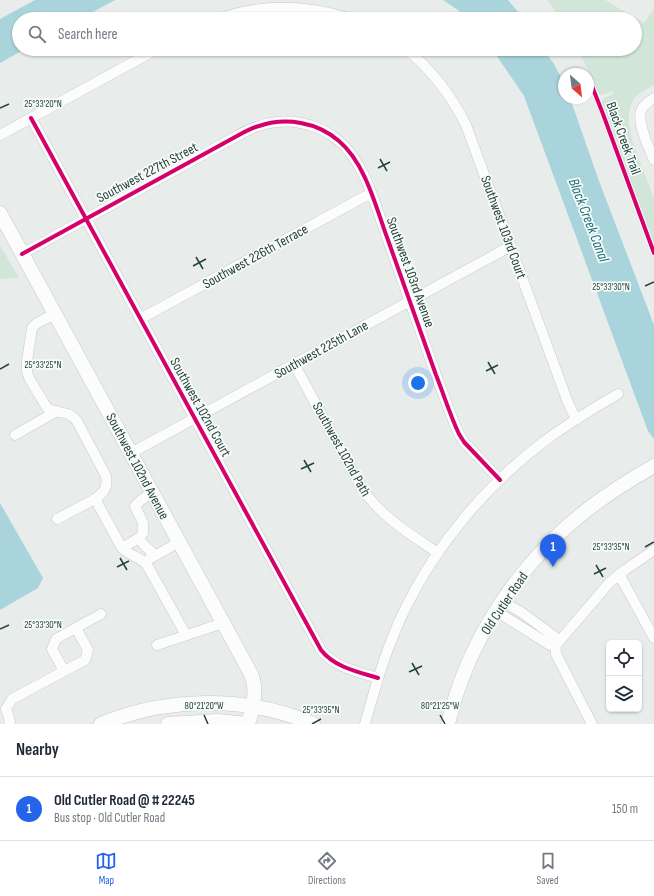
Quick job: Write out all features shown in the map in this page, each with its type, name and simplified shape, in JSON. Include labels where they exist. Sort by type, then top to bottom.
[{"type":"street","points":[[244,12],[251,10],[282,8],[323,12]]},
{"type":"street","points":[[0,135],[143,56]]},
{"type":"street","name":"Southwest 103rd Court","points":[[413,56],[437,79],[447,92],[469,132],[567,400],[576,420]]},
{"type":"street","points":[[654,98],[644,106],[640,114],[643,130],[654,160]]},
{"type":"street","name":"Southwest 102nd Court","points":[[31,118],[321,650],[327,658],[338,664],[378,678]]},
{"type":"street","name":"Southwest 103rd Avenue","points":[[263,124],[282,121],[302,123],[317,128],[332,136],[343,145],[355,159],[371,193],[459,434],[464,442],[500,480]]},
{"type":"street","name":"Southwest 227th Street","points":[[22,254],[237,136],[263,124]]},
{"type":"street","name":"Southwest 226th Terrace","points":[[140,319],[371,193]]},
{"type":"street","name":"Southwest 102nd Avenue","points":[[0,213],[254,682],[255,694],[248,724]]},
{"type":"street","name":"Southwest 225th Lane","points":[[131,453],[511,246]]},
{"type":"street","points":[[55,314],[37,323],[32,328],[27,361],[28,374],[44,405],[51,410],[64,412],[76,420],[104,472],[107,481],[106,487],[102,494],[57,519]]},
{"type":"street","name":"Southwest 102nd Path","points":[[294,364],[360,485],[370,500],[393,523],[438,553]]},
{"type":"street","points":[[365,724],[378,678],[391,642],[406,608],[438,553],[470,511],[500,480],[533,450],[576,420],[618,394]]},
{"type":"street","points":[[14,435],[57,411]]},
{"type":"street","name":"Old Cutler Road","points":[[448,724],[456,693],[482,634],[499,606],[532,562],[564,529],[603,498],[654,466]]},
{"type":"street","points":[[122,548],[139,538],[143,532],[144,527],[135,506],[152,492]]},
{"type":"street","points":[[95,499],[122,548],[144,562],[150,570],[186,635]]},
{"type":"street","points":[[139,538],[155,555]]},
{"type":"street","points":[[144,562],[179,542]]},
{"type":"street","points":[[556,645],[619,574],[654,550]]},
{"type":"street","points":[[619,574],[654,638]]},
{"type":"street","points":[[499,606],[521,612],[555,637],[556,654],[592,724]]},
{"type":"street","points":[[64,671],[52,649],[56,639],[101,614]]},
{"type":"street","points":[[157,645],[223,623]]},
{"type":"street","points":[[9,724],[10,721],[6,709],[12,699],[86,660],[88,650],[76,628]]},
{"type":"street","points":[[101,724],[130,714],[178,705],[220,703],[253,706],[291,716],[313,724]]},
{"type":"street","points":[[168,724],[217,721],[248,724]]},
{"type":"green space","points":[[547,0],[605,0],[625,12],[556,12]]},
{"type":"green space","points":[[654,8],[654,85],[634,99],[630,109],[629,121],[635,148],[654,199],[654,245],[602,102],[604,98],[614,94],[613,91],[602,95],[599,94],[594,83],[594,68],[587,68],[581,56],[642,56],[642,22],[644,23]]},
{"type":"green space","points":[[0,245],[19,278],[0,279]]},
{"type":"water","points":[[35,0],[115,0],[93,12],[13,12]]},
{"type":"water","points":[[443,0],[508,0],[518,12],[461,12]]},
{"type":"water","points":[[12,12],[12,56],[0,63],[0,19]]},
{"type":"water","name":"Black Creek Canal","points":[[497,56],[548,56],[558,72],[558,104],[572,104],[599,181],[654,325],[654,439],[648,431],[524,96]]},
{"type":"water","points":[[0,503],[43,578],[38,588],[0,610]]},
{"type":"cycle path","name":"Black Creek Trail","points":[[594,91],[654,253]]},
{"type":"cycle path","points":[[31,118],[321,650],[326,656],[339,665],[378,678]]},
{"type":"cycle path","points":[[22,254],[250,129],[269,123],[280,122],[301,123],[321,129],[339,141],[348,151],[363,174],[459,434],[464,442],[500,480]]},
{"type":"place","name":"Old Cutler Road @ # 22245","points":[[553,567]]}]
